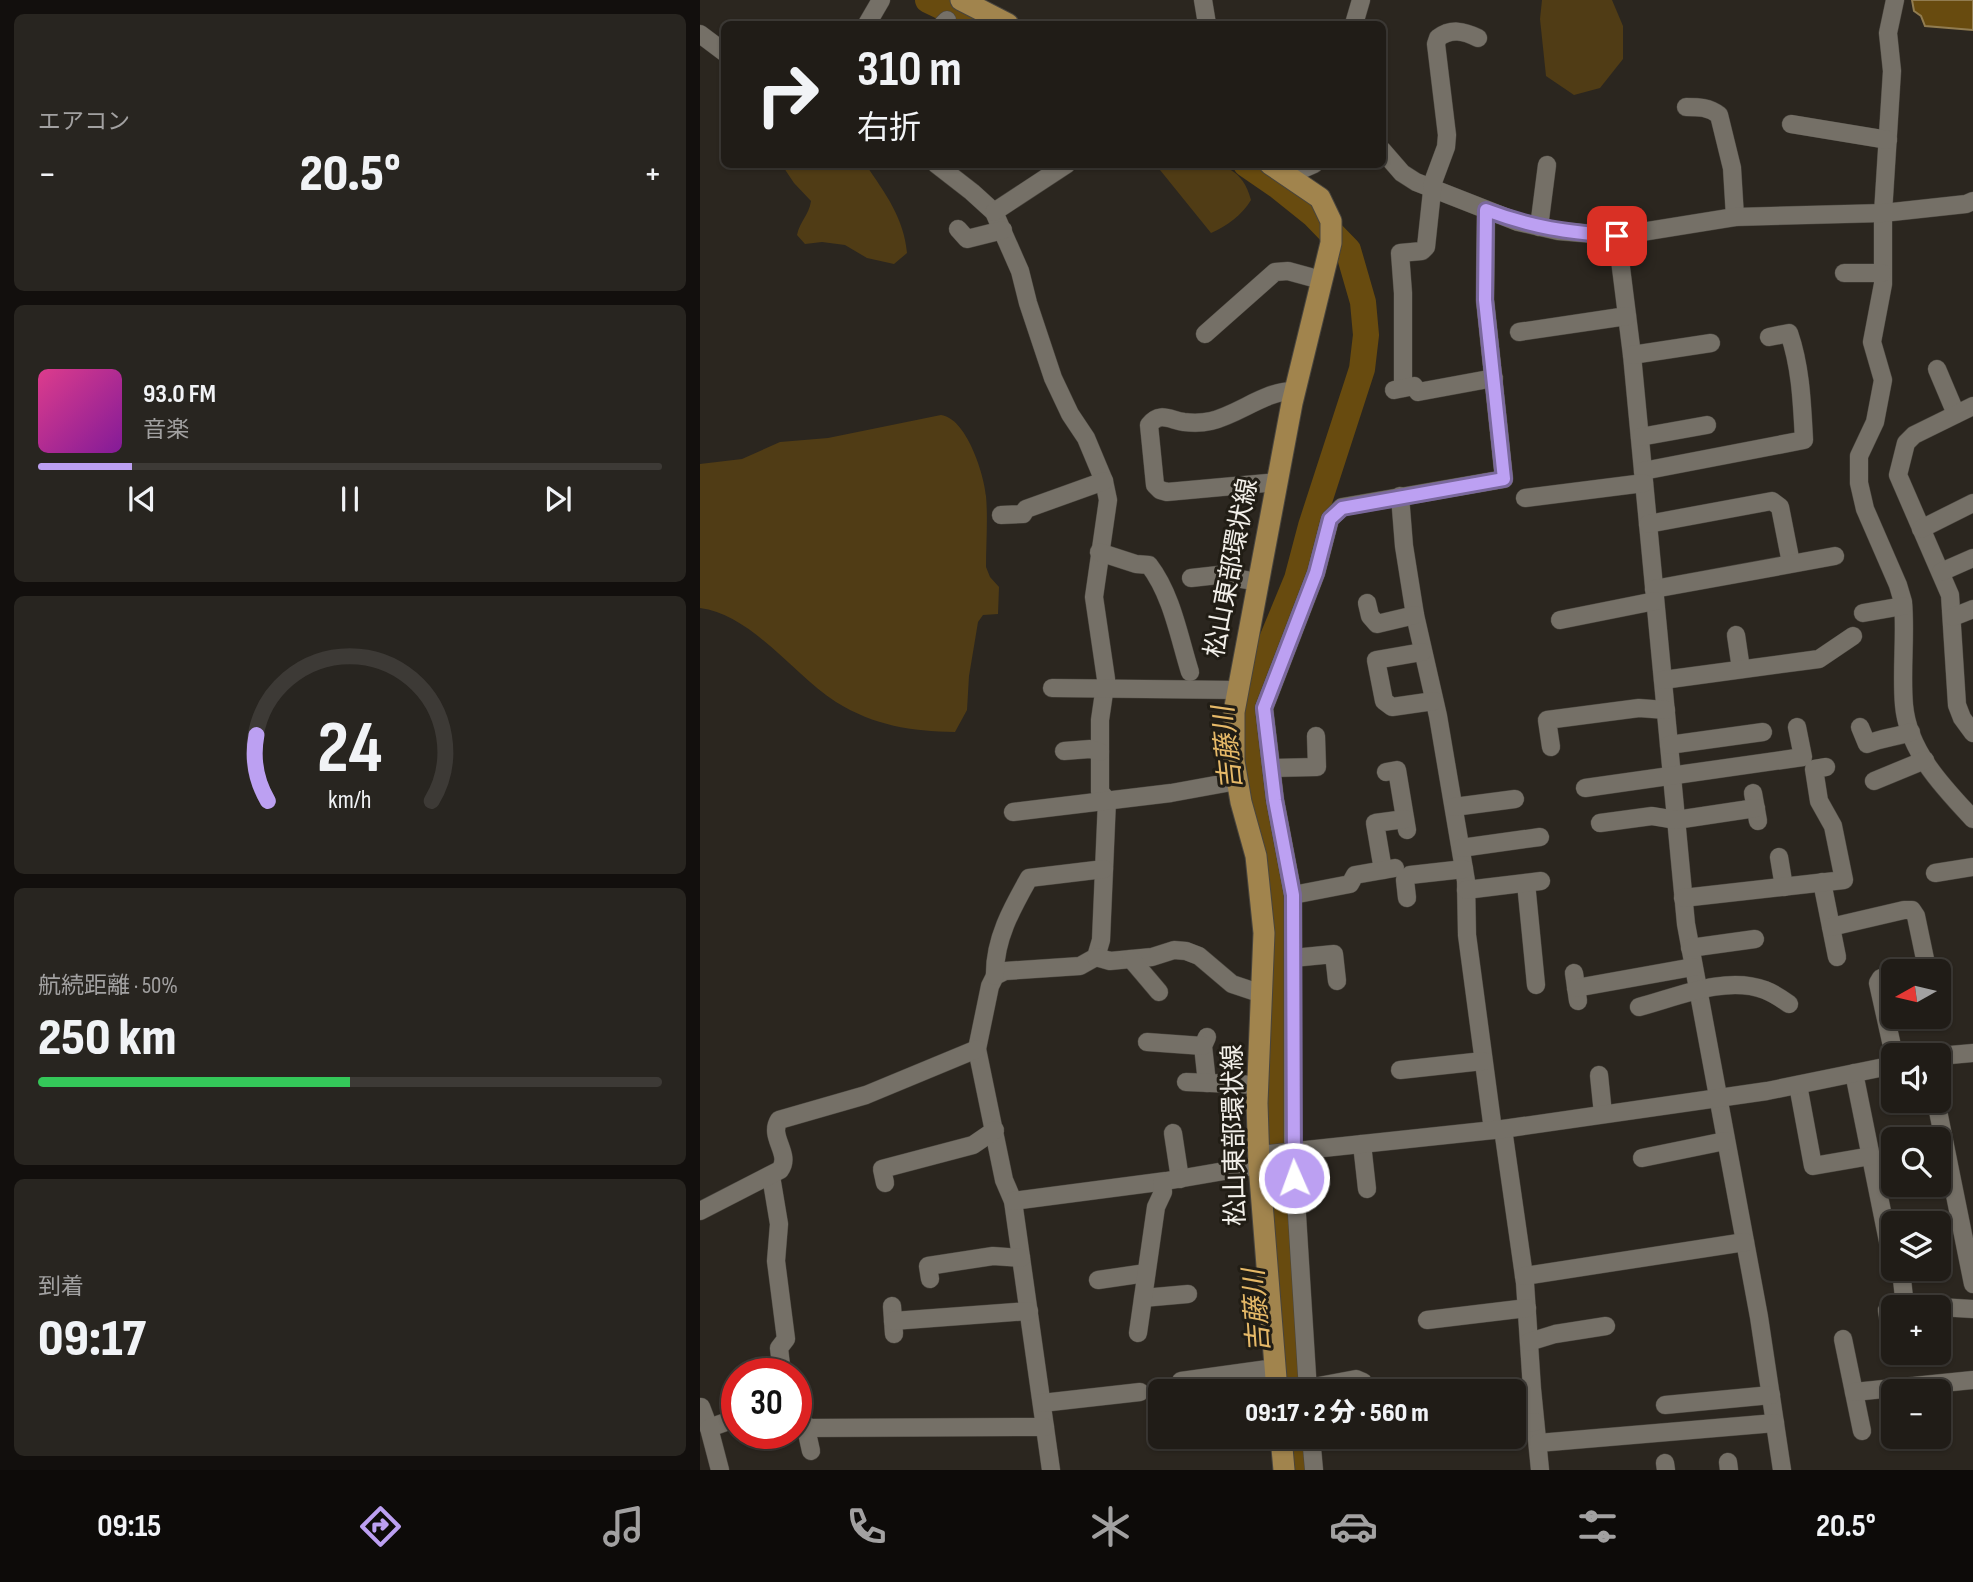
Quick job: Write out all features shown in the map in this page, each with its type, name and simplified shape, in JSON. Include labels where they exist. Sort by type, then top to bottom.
[{"type":"main road","points":[[961,0],[1002,21]]},
{"type":"main road","name":"松山東部環状線","points":[[1276,1379],[1258,1085],[1264,933],[1261,884],[1237,781],[1233,735],[1238,690],[1295,391],[1331,243],[1331,221],[1320,198],[1279,170]]},
{"type":"main road","points":[[1282,1449],[1284,1470]]},
{"type":"street","points":[[869,21],[881,0]]},
{"type":"street","points":[[1203,0],[1206,21]]},
{"type":"street","points":[[1355,21],[1361,0]]},
{"type":"street","points":[[1895,0],[1888,33],[1892,71],[1883,213],[1883,284],[1872,342],[1883,380],[1875,422],[1859,456],[1859,483],[1865,509],[1898,585],[1903,606],[1905,707],[1911,732],[1925,760],[1944,788],[1973,819]]},
{"type":"street","points":[[1478,38],[1466,32],[1452,31],[1438,38],[1436,44],[1447,135],[1446,147],[1433,182],[1426,247],[1422,251],[1400,253],[1403,293],[1399,389],[1414,386],[1418,392],[1494,378]]},
{"type":"street","points":[[700,34],[721,50]]},
{"type":"street","points":[[1686,107],[1712,110],[1719,115],[1732,168],[1735,217]]},
{"type":"street","points":[[1791,124],[1888,140]]},
{"type":"street","points":[[1386,155],[1402,173],[1433,190],[1486,210],[1558,231],[1617,236],[1735,217],[1883,213],[1970,204]]},
{"type":"street","points":[[1539,227],[1547,165]]},
{"type":"street","points":[[941,168],[994,212],[1020,271],[1053,378],[1070,414],[1086,438],[1104,481],[1108,500],[1094,597],[1106,679],[1100,720],[1100,792],[1107,800],[1101,940],[1096,957],[1080,966],[1005,971],[995,976]]},
{"type":"street","points":[[994,212],[1061,168]]},
{"type":"street","points":[[1307,1379],[1290,1151],[1293,895],[1264,708],[1316,573],[1330,519],[1342,508],[1504,479],[1485,300],[1486,210]]},
{"type":"street","points":[[958,229],[967,239],[1003,230]]},
{"type":"street","points":[[1617,236],[1632,355],[1683,898],[1693,967],[1745,1242],[1782,1470]]},
{"type":"street","points":[[1212,333],[1275,272],[1288,271],[1321,280]]},
{"type":"street","points":[[1844,273],[1882,273]]},
{"type":"street","points":[[1519,333],[1627,316]]},
{"type":"street","points":[[1525,498],[1781,451],[1804,440],[1801,389],[1789,333],[1769,337]]},
{"type":"street","points":[[1632,355],[1703,340]]},
{"type":"street","points":[[1937,369],[1956,414]]},
{"type":"street","points":[[1277,482],[1167,492],[1160,490],[1156,485],[1149,425],[1152,420],[1161,417],[1187,423],[1208,422],[1223,418],[1282,391],[1295,391]]},
{"type":"street","points":[[1973,406],[1914,435],[1906,443],[1898,475],[1950,595],[1965,701],[1962,718],[1973,733]]},
{"type":"street","points":[[1640,437],[1707,425]]},
{"type":"street","points":[[1001,515],[1023,514],[1026,509],[1104,481]]},
{"type":"street","points":[[1401,496],[1404,546],[1415,615],[1461,848],[1467,935],[1483,1062],[1498,1129],[1524,1276],[1541,1470]]},
{"type":"street","points":[[1648,524],[1772,502],[1780,508],[1791,563]]},
{"type":"street","points":[[1921,529],[1973,503]]},
{"type":"street","points":[[1099,552],[1136,564],[1149,565],[1158,577],[1170,605],[1190,672]]},
{"type":"street","points":[[1560,620],[1586,608],[1791,563],[1835,556]]},
{"type":"street","points":[[1941,572],[1973,558]]},
{"type":"street","points":[[1191,578],[1219,575],[1258,582]]},
{"type":"street","points":[[1367,603],[1370,616],[1377,624],[1415,615]]},
{"type":"street","points":[[1863,613],[1903,606]]},
{"type":"street","points":[[1953,617],[1973,609]]},
{"type":"street","points":[[1737,635],[1741,669]]},
{"type":"street","points":[[1663,680],[1819,659],[1853,636]]},
{"type":"street","points":[[1422,652],[1376,660],[1384,701],[1392,707],[1434,701]]},
{"type":"street","points":[[1052,688],[1238,690]]},
{"type":"street","points":[[1551,747],[1547,720],[1639,708],[1666,710]]},
{"type":"street","points":[[1860,727],[1867,744],[1911,732]]},
{"type":"street","points":[[1669,745],[1763,732]]},
{"type":"street","points":[[1272,768],[1317,767],[1316,736]]},
{"type":"street","points":[[1586,788],[1803,757],[1804,736]]},
{"type":"street","points":[[1064,751],[1090,749],[1100,752]]},
{"type":"street","points":[[1874,781],[1925,760]]},
{"type":"street","points":[[1683,898],[1844,880],[1833,826],[1819,801],[1817,790],[1814,769],[1826,768]]},
{"type":"street","points":[[1293,895],[1350,884],[1356,875],[1389,869],[1375,823],[1406,824],[1397,770],[1386,772]]},
{"type":"street","points":[[1013,812],[1171,793],[1237,781]]},
{"type":"street","points":[[1454,807],[1516,799]]},
{"type":"street","points":[[1600,823],[1652,816],[1676,820],[1756,807]]},
{"type":"street","points":[[1461,848],[1540,836]]},
{"type":"street","points":[[1779,857],[1784,887]]},
{"type":"street","points":[[1935,873],[1973,867]]},
{"type":"street","points":[[1051,1470],[1013,1201],[1004,1180],[977,1049],[990,986],[995,976],[999,941],[1029,878],[1104,869]]},
{"type":"street","points":[[1407,898],[1405,880],[1410,875],[1464,869]]},
{"type":"street","points":[[1466,890],[1533,882],[1536,985]]},
{"type":"street","points":[[1822,882],[1837,957]]},
{"type":"street","points":[[1831,927],[1904,909],[1912,910],[1916,916],[1924,959]]},
{"type":"street","points":[[1690,948],[1755,939]]},
{"type":"street","points":[[1096,957],[1110,961],[1152,957],[1174,950],[1186,951],[1199,956],[1232,984],[1262,994]]},
{"type":"street","points":[[1293,958],[1334,954],[1337,981]]},
{"type":"street","points":[[1131,959],[1158,992]]},
{"type":"street","points":[[1576,987],[1693,967]]},
{"type":"street","points":[[1881,978],[1878,983],[1881,996]]},
{"type":"street","points":[[1639,1007],[1716,987],[1765,989],[1789,1004]]},
{"type":"street","points":[[1147,1042],[1205,1042],[1207,1083]]},
{"type":"street","points":[[700,1212],[771,1176],[784,1165],[775,1133],[775,1125],[779,1120],[866,1095],[977,1049]]},
{"type":"street","points":[[1951,1055],[1973,1054]]},
{"type":"street","points":[[1400,1070],[1483,1062]]},
{"type":"street","points":[[1013,1201],[1180,1179],[1290,1151],[1498,1129],[1717,1098],[1881,1068]]},
{"type":"street","points":[[1854,1073],[1882,1211]]},
{"type":"street","points":[[1599,1075],[1603,1114]]},
{"type":"street","points":[[1186,1082],[1258,1085]]},
{"type":"street","points":[[1798,1085],[1813,1166],[1871,1156]]},
{"type":"street","points":[[1938,1113],[1973,1284]]},
{"type":"street","points":[[885,1183],[883,1169],[973,1145],[995,1130]]},
{"type":"street","points":[[1173,1133],[1180,1179]]},
{"type":"street","points":[[1642,1158],[1725,1141]]},
{"type":"street","points":[[1362,1143],[1367,1189]]},
{"type":"street","points":[[771,1176],[779,1224],[776,1261],[786,1339],[779,1348],[780,1358]]},
{"type":"street","points":[[1138,1333],[1156,1207],[1163,1192],[1162,1182]]},
{"type":"street","points":[[1524,1276],[1745,1242]]},
{"type":"street","points":[[930,1279],[928,1266],[993,1256],[1021,1258]]},
{"type":"street","points":[[1098,1280],[1146,1273]]},
{"type":"street","points":[[1143,1298],[1188,1294]]},
{"type":"street","points":[[1427,1320],[1527,1308]]},
{"type":"street","points":[[1951,1308],[1973,1309]]},
{"type":"street","points":[[893,1320],[1029,1311]]},
{"type":"street","points":[[1529,1342],[1555,1334],[1606,1326]]},
{"type":"street","points":[[1843,1339],[1861,1431]]},
{"type":"street","points":[[1195,1379],[1275,1368]]},
{"type":"street","points":[[1854,1392],[1973,1380]]},
{"type":"street","points":[[1042,1403],[1140,1392]]},
{"type":"street","points":[[1665,1405],[1771,1395]]},
{"type":"street","points":[[701,1407],[720,1470]]},
{"type":"street","points":[[1526,1415],[1535,1417]]},
{"type":"street","points":[[1526,1420],[1535,1417]]},
{"type":"street","points":[[1538,1443],[1775,1423]]},
{"type":"street","points":[[709,1428],[721,1424]]},
{"type":"street","points":[[811,1451],[805,1426],[1045,1427]]},
{"type":"street","points":[[1312,1449],[1314,1470]]},
{"type":"shaded area","points":[[1542,0],[1612,0],[1623,26],[1623,59],[1600,88],[1574,95],[1546,76],[1540,19]]},
{"type":"shaded area","points":[[1912,0],[1973,0],[1973,30],[1925,26],[1921,16],[1914,11]]},
{"type":"shaded area","points":[[784,168],[868,168],[898,217],[907,253],[894,264],[867,258],[845,245],[822,242],[805,244],[797,235],[811,201]]},
{"type":"shaded area","points":[[1158,168],[1226,168],[1237,174],[1251,200],[1234,219],[1211,233]]},
{"type":"shaded area","points":[[941,415],[950,418],[966,436],[982,474],[986,496],[986,567],[999,587],[998,614],[983,615],[978,622],[969,676],[967,710],[955,732],[894,726],[865,717],[820,690],[737,621],[700,608],[700,464],[742,459],[780,442],[828,438]]},
{"type":"waterway","name":"吉藤川","points":[[928,0],[972,21]]},
{"type":"waterway","name":"吉藤川","points":[[1252,168],[1314,215],[1348,250],[1363,302],[1366,335],[1362,369],[1311,526],[1297,579],[1256,678],[1250,703],[1250,723],[1280,889],[1276,1115],[1293,1379]]},
{"type":"waterway","name":"吉藤川","points":[[1299,1449],[1300,1470]]},
{"type":"route","points":[[1294,1178],[1293,895],[1275,800],[1264,708],[1316,573],[1330,519],[1342,508],[1504,479],[1485,300],[1486,210],[1518,222],[1558,231],[1617,236]]}]
